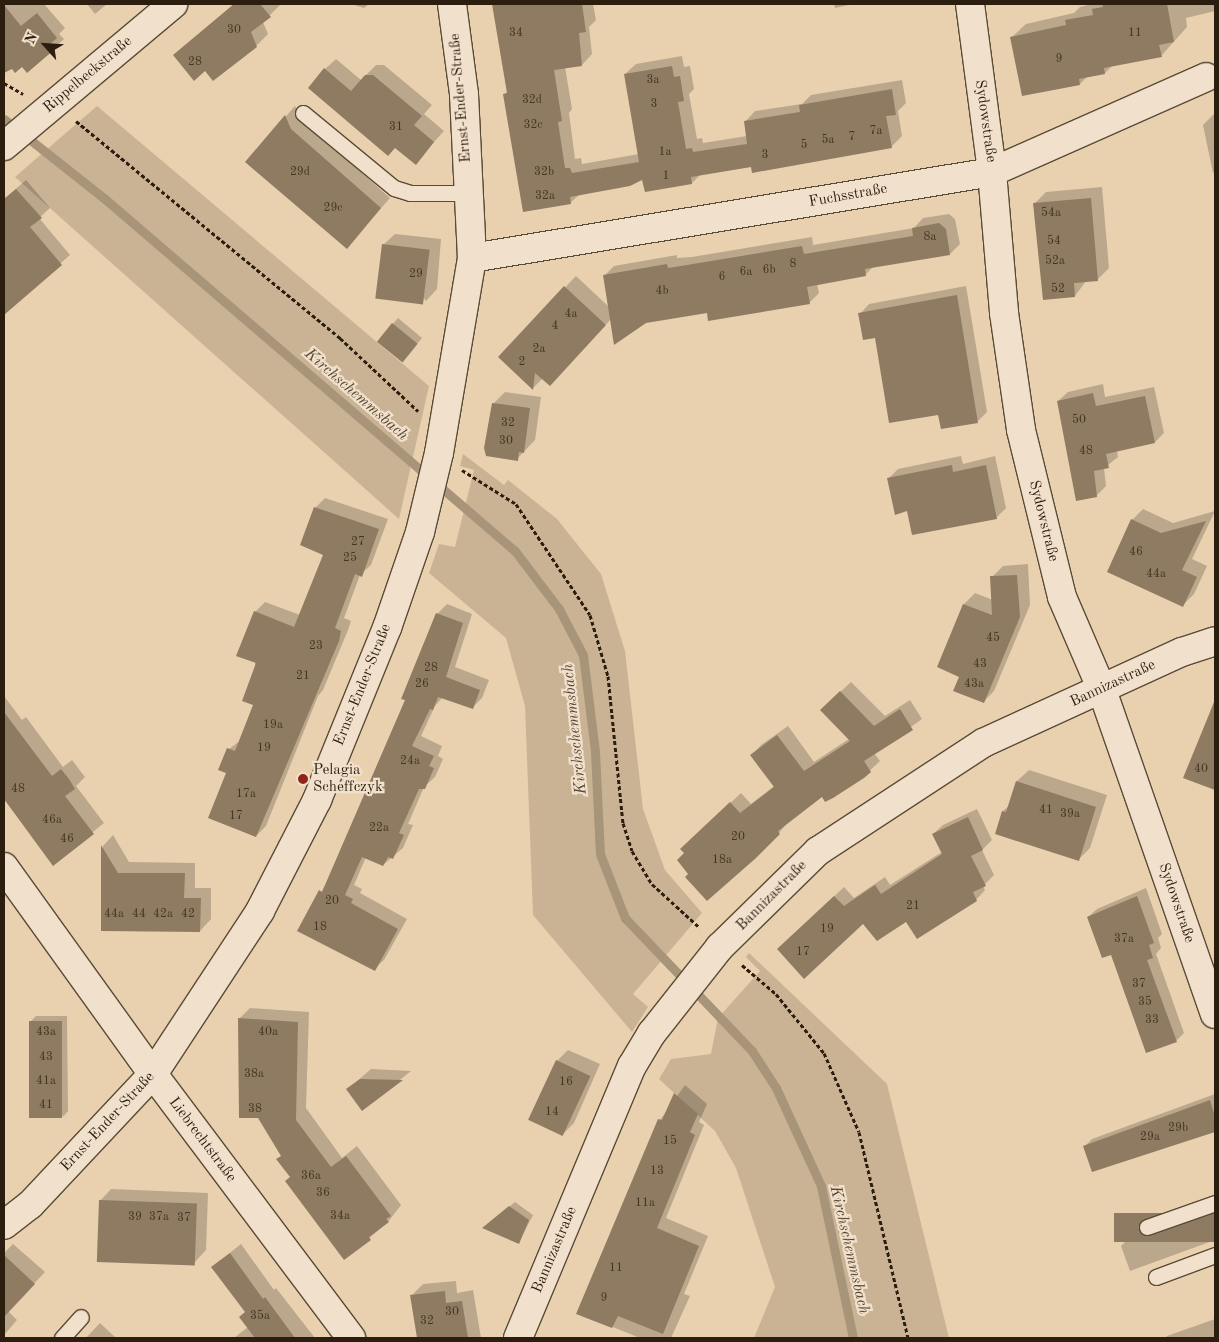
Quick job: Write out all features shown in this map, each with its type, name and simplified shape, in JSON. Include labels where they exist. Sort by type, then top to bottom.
[{"type":"street","name":"Rippelbeckstraße","points":[[4,146],[173,4]]},
{"type":"street","name":"Ernst-Ender-Straße","points":[[4,1225],[30,1205],[153,1074],[260,911],[317,800],[387,628],[420,532],[442,444],[472,258],[464,94],[452,4]]},
{"type":"street","name":"Sydowstraße","points":[[970,4],[992,172],[1004,313],[1021,430],[1062,597],[1102,690],[1213,1004]]},
{"type":"street","name":"Fuchsstraße","points":[[472,258],[992,172],[1206,77]]},
{"type":"street","name":"Bannizastraße","points":[[518,1338],[632,1066],[665,1016],[720,947],[818,851],[983,743],[1182,652],[1215,641]]},
{"type":"street","name":"Liebrechtstraße","points":[[4,867],[153,1074],[351,1338]]},
{"type":"lane","points":[[303,113],[394,188],[436,194],[469,193]]},
{"type":"lane","points":[[1147,1227],[1215,1203]]},
{"type":"lane","points":[[1156,1277],[1215,1255]]},
{"type":"lane","points":[[62,1338],[82,1317]]},
{"type":"path","points":[[4,83],[16,92],[55,103],[340,338],[442,444],[516,504],[590,615],[608,676],[623,823],[632,851],[652,884],[720,947],[776,994],[824,1052],[860,1132],[908,1338]]},
{"type":"shaded area","points":[[97,106],[429,386],[399,519],[15,177]]},
{"type":"shaded area","points":[[463,454],[504,485],[508,480],[557,519],[601,574],[625,651],[643,809],[665,870],[702,913],[633,994],[648,1007],[632,1032],[533,915],[525,706],[506,638],[429,573],[439,544],[455,547],[474,470],[460,466]]},
{"type":"shaded area","points":[[749,953],[887,1084],[949,1338],[754,1338],[775,1287],[736,1168],[715,1131],[659,1079],[671,1059],[711,1054],[718,1018],[760,971],[746,957]]},
{"type":"building","points":[[234,4],[260,4],[271,17],[251,32],[257,47],[213,81],[205,71],[194,81],[173,55]]},
{"type":"building","points":[[492,4],[582,4],[586,32],[579,33],[582,66],[554,70],[562,121],[558,122],[565,168],[570,168],[572,173],[639,162],[624,74],[672,66],[674,77],[680,76],[684,101],[678,102],[686,149],[692,148],[693,152],[747,144],[744,121],[800,112],[799,105],[892,89],[896,115],[886,116],[892,148],[752,173],[751,167],[691,177],[692,184],[645,192],[642,180],[630,186],[570,197],[571,204],[523,212],[503,94],[507,93]]},
{"type":"building","points":[[1102,4],[1167,4],[1174,42],[1159,45],[1162,57],[1104,68],[1105,74],[1079,79],[1080,85],[1022,96],[1010,37],[1066,25],[1065,20],[1093,15],[1092,9],[1103,7]]},
{"type":"building","points":[[4,5],[21,26],[37,13],[57,38],[50,44],[55,49],[27,73],[22,67],[15,73],[12,69],[4,73]]},
{"type":"building","points":[[324,68],[351,91],[365,75],[373,75],[422,116],[414,125],[434,142],[416,165],[395,148],[388,156],[308,88]]},
{"type":"building","points":[[285,115],[291,129],[381,208],[347,249],[245,162]]},
{"type":"building","points":[[16,189],[42,218],[30,227],[62,265],[4,315],[4,199]]},
{"type":"building","points":[[1091,198],[1098,281],[1074,283],[1075,297],[1043,300],[1033,203]]},
{"type":"building","points":[[939,223],[946,229],[950,255],[865,269],[866,276],[807,287],[810,304],[708,321],[707,313],[646,323],[614,345],[603,275],[667,264],[668,268],[802,246],[804,254],[913,236],[912,228]]},
{"type":"building","points":[[382,244],[430,250],[423,304],[375,299]]},
{"type":"building","points":[[564,286],[606,325],[550,386],[535,373],[533,390],[498,357]]},
{"type":"building","points":[[957,295],[978,423],[941,429],[938,415],[889,423],[875,338],[863,340],[858,313]]},
{"type":"building","points":[[392,323],[418,344],[403,362],[377,342]]},
{"type":"building","points":[[1093,393],[1096,406],[1145,396],[1155,443],[1106,454],[1109,468],[1094,471],[1097,497],[1076,501],[1057,401]]},
{"type":"building","points":[[492,403],[530,408],[524,453],[519,452],[518,461],[486,456],[484,448]]},
{"type":"building","points":[[952,465],[953,472],[986,465],[997,519],[912,535],[907,511],[895,515],[887,478]]},
{"type":"building","points":[[314,507],[379,529],[362,577],[355,574],[335,628],[341,631],[339,641],[256,837],[208,818],[226,773],[218,770],[227,748],[235,751],[253,705],[242,701],[256,663],[236,656],[254,611],[294,627],[323,555],[300,545]]},
{"type":"building","points":[[1131,519],[1161,533],[1206,521],[1182,570],[1197,577],[1183,607],[1107,572]]},
{"type":"building","points":[[1017,575],[1020,617],[984,703],[953,691],[959,677],[937,667],[963,604],[992,615],[990,576]]},
{"type":"building","points":[[436,613],[463,623],[446,677],[480,690],[473,709],[438,697],[433,710],[430,709],[412,746],[434,756],[429,766],[434,768],[425,789],[419,789],[399,833],[404,835],[393,859],[388,857],[383,866],[362,857],[345,895],[353,899],[351,903],[398,929],[375,971],[297,931],[319,890],[322,892],[405,700],[401,699]]},
{"type":"building","points":[[840,691],[874,726],[900,709],[913,730],[864,761],[871,772],[864,778],[825,802],[822,797],[778,831],[780,834],[756,858],[707,901],[685,877],[688,874],[677,860],[684,853],[680,849],[730,802],[740,813],[774,787],[750,755],[777,735],[804,771],[850,741],[820,710]]},
{"type":"building","points":[[1215,700],[1215,790],[1183,778]]},
{"type":"building","points":[[4,712],[52,776],[61,769],[69,779],[75,789],[65,796],[94,834],[53,866],[4,799]]},
{"type":"building","points":[[1016,781],[1096,807],[1079,861],[995,834],[1002,811],[1006,812]]},
{"type":"building","points":[[968,817],[983,850],[971,856],[986,886],[973,892],[977,901],[917,939],[906,922],[877,941],[863,924],[804,979],[777,949],[834,896],[844,906],[875,885],[881,894],[942,854],[932,834]]},
{"type":"building","points":[[101,845],[118,873],[185,873],[184,898],[201,898],[200,932],[101,931]]},
{"type":"building","points":[[1137,896],[1154,943],[1149,945],[1153,958],[1147,960],[1177,1042],[1146,1053],[1111,955],[1102,958],[1087,917]]},
{"type":"building","points":[[238,1018],[298,1022],[296,1120],[331,1167],[346,1156],[391,1216],[386,1219],[389,1222],[369,1237],[371,1240],[344,1260],[285,1181],[290,1177],[276,1159],[281,1156],[258,1118],[239,1118]]},
{"type":"building","points":[[29,1021],[62,1021],[62,1118],[29,1118]]},
{"type":"building","points":[[556,1060],[590,1076],[563,1136],[528,1120]]},
{"type":"building","points":[[360,1079],[403,1080],[362,1111],[346,1089]]},
{"type":"building","points":[[674,1093],[698,1114],[690,1132],[695,1135],[657,1228],[699,1246],[663,1334],[618,1316],[612,1328],[576,1314],[658,1119],[662,1120]]},
{"type":"building","points":[[1210,1100],[1215,1117],[1215,1132],[1092,1172],[1083,1146]]},
{"type":"building","points":[[99,1200],[197,1203],[195,1265],[97,1262]]},
{"type":"building","points":[[509,1206],[529,1220],[519,1244],[482,1228]]},
{"type":"building","points":[[1114,1213],[1215,1213],[1215,1242],[1114,1242]]},
{"type":"building","points":[[230,1253],[263,1299],[265,1297],[295,1338],[255,1338],[239,1317],[245,1312],[211,1267]]},
{"type":"building","points":[[4,1255],[35,1284],[4,1317]]},
{"type":"building","points":[[445,1291],[446,1303],[462,1301],[468,1338],[417,1338],[410,1295]]},
{"type":"waterway","name":"Kirchschemmsbach","points":[[4,119],[105,199],[515,551],[559,609],[583,655],[595,752],[600,854],[625,918],[752,1051],[776,1088],[821,1186],[853,1338]]},
{"type":"place","name":"Pelagia Scheffczyk","points":[[303,779]]}]
